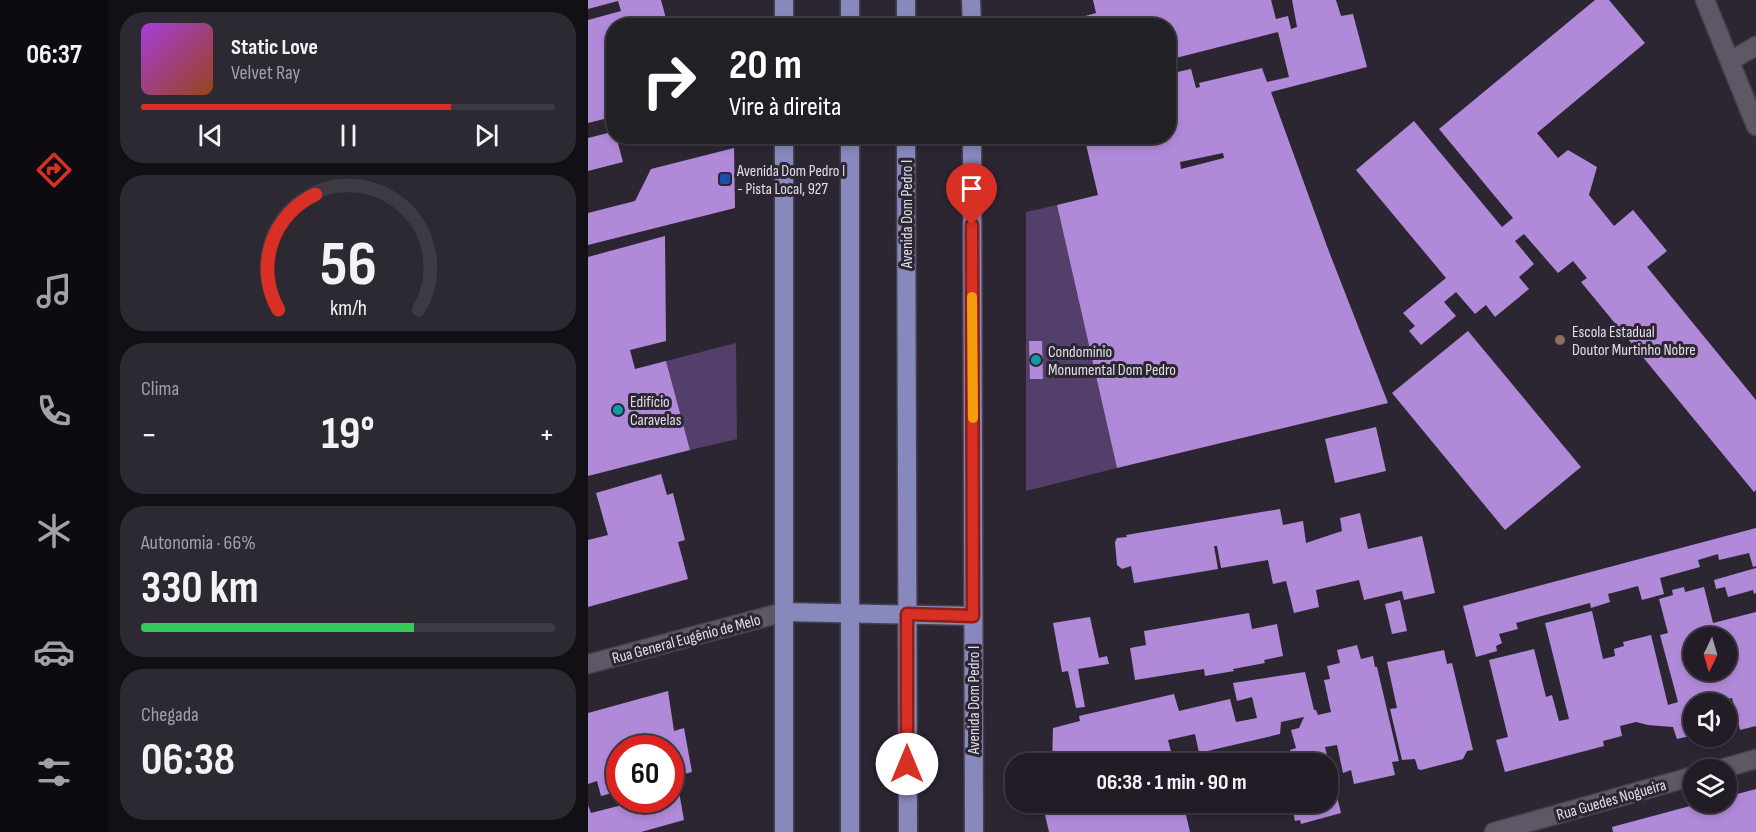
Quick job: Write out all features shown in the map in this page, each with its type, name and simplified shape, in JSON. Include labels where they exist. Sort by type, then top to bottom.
[{"type":"main road","points":[[784,0],[784,18]]},
{"type":"main road","points":[[850,0],[850,18]]},
{"type":"main road","points":[[906,0],[906,18]]},
{"type":"main road","points":[[971,0],[972,18]]},
{"type":"main road","points":[[784,144],[784,832]]},
{"type":"main road","points":[[850,144],[850,832]]},
{"type":"main road","name":"Avenida Dom Pedro I","points":[[906,144],[908,832]]},
{"type":"main road","name":"Avenida Dom Pedro I","points":[[972,144],[974,832]]},
{"type":"main road","points":[[784,612],[973,616]]},
{"type":"street","points":[[1705,0],[1755,119]]},
{"type":"street","points":[[1730,61],[1756,46]]},
{"type":"street","name":"Rua General Eugênio de Melo","points":[[588,664],[784,612]]},
{"type":"street","points":[[1737,764],[1756,759]]},
{"type":"street","name":"Rua Guedes Nogueira","points":[[1494,832],[1683,779]]},
{"type":"shaded area","points":[[1057,205],[1117,468],[1026,491],[1026,212]]},
{"type":"shaded area","points":[[736,343],[737,439],[690,450],[666,361]]},
{"type":"building","points":[[588,0],[661,0],[666,18],[606,18],[606,126],[604,119],[588,123],[588,20],[621,11],[618,1],[588,9]]},
{"type":"building","points":[[1093,0],[1271,0],[1276,19],[1288,16],[1291,29],[1297,27],[1292,0],[1336,0],[1341,16],[1353,14],[1367,67],[1271,92],[1328,249],[1388,403],[1117,468],[1057,205],[1098,195],[1086,144],[1176,144],[1176,72],[1191,69],[1196,88],[1200,87],[1199,83],[1262,68],[1267,82],[1289,77],[1278,32],[1176,58],[1176,18],[1078,18],[1096,13]],"holes":[[[1223,153],[1224,158],[1181,169],[1180,162]]]},
{"type":"building","points":[[1595,0],[1609,0],[1645,43],[1537,133],[1558,158],[1568,150],[1597,167],[1589,195],[1614,226],[1633,210],[1667,251],[1647,267],[1756,400],[1756,490],[1754,492],[1581,282],[1587,278],[1573,261],[1558,273],[1524,234],[1515,241],[1534,264],[1519,277],[1529,289],[1495,317],[1486,305],[1475,314],[1456,292],[1444,302],[1456,316],[1421,345],[1409,331],[1415,326],[1403,313],[1446,278],[1356,170],[1414,121],[1502,227],[1513,218],[1439,129]]},
{"type":"building","points":[[606,134],[606,144],[618,144],[623,162],[588,171],[588,138]]},
{"type":"building","points":[[734,148],[735,208],[588,245],[588,213],[635,201],[651,169]]},
{"type":"building","points":[[665,236],[666,341],[630,350],[635,369],[666,361],[690,450],[588,476],[588,257]]},
{"type":"building","points":[[1468,331],[1581,467],[1505,530],[1392,393]]},
{"type":"building","name":"Condomínio Monumental Dom Pedro","points":[[1029,341],[1042,341],[1043,379],[1030,379]]},
{"type":"building","points":[[1376,427],[1386,471],[1335,483],[1325,439]]},
{"type":"building","points":[[661,474],[667,495],[673,493],[685,540],[678,542],[688,579],[588,607],[588,540],[608,535],[596,493]]},
{"type":"building","points":[[1280,509],[1283,525],[1303,521],[1306,543],[1342,531],[1340,518],[1360,513],[1368,549],[1422,536],[1435,593],[1404,600],[1402,591],[1364,600],[1359,580],[1316,590],[1319,607],[1294,613],[1286,581],[1273,584],[1268,560],[1221,568],[1217,546],[1214,546],[1218,569],[1134,583],[1131,566],[1122,569],[1117,565],[1115,542],[1117,538]]},
{"type":"building","points":[[1756,528],[1756,566],[1753,567],[1749,553],[1719,560],[1718,554],[1698,560],[1700,567],[1660,578],[1664,594],[1642,600],[1638,586],[1608,594],[1610,602],[1591,608],[1590,603],[1516,623],[1518,629],[1499,634],[1502,643],[1496,646],[1497,651],[1476,657],[1463,606]]},
{"type":"building","points":[[1756,568],[1756,593],[1754,594],[1753,590],[1728,597],[1725,587],[1716,589],[1714,580]]},
{"type":"building","points":[[1684,587],[1685,592],[1704,587],[1713,623],[1756,612],[1756,726],[1740,730],[1737,718],[1737,693],[1683,693],[1683,738],[1677,739],[1673,727],[1636,722],[1620,726],[1622,736],[1603,741],[1604,746],[1505,772],[1496,740],[1508,737],[1489,660],[1534,649],[1546,697],[1552,695],[1559,721],[1569,719],[1545,623],[1592,611],[1603,659],[1615,656],[1614,649],[1624,646],[1623,642],[1651,635],[1668,705],[1678,702],[1660,635],[1668,633],[1659,599],[1673,595],[1672,590]]},
{"type":"building","points":[[1400,600],[1407,631],[1392,634],[1385,604]]},
{"type":"building","points":[[1249,613],[1252,629],[1277,624],[1283,656],[1264,660],[1265,663],[1233,669],[1234,671],[1205,676],[1204,669],[1135,680],[1130,648],[1146,645],[1144,631]]},
{"type":"building","points":[[1090,617],[1099,658],[1107,656],[1109,664],[1078,669],[1085,707],[1076,708],[1068,671],[1062,672],[1053,623]]},
{"type":"building","points":[[1357,645],[1361,659],[1373,656],[1399,761],[1392,762],[1395,775],[1354,784],[1351,770],[1343,773],[1337,745],[1325,747],[1326,753],[1291,753],[1290,750],[1296,748],[1291,730],[1299,728],[1304,717],[1281,722],[1280,734],[1199,753],[1195,734],[1168,740],[1171,753],[1052,753],[1053,728],[1080,721],[1079,716],[1174,694],[1179,711],[1230,699],[1236,722],[1257,718],[1252,697],[1237,701],[1233,683],[1305,672],[1314,710],[1318,715],[1331,712],[1324,680],[1330,679],[1327,666],[1340,663],[1337,650]]},
{"type":"building","points":[[1444,650],[1447,664],[1452,663],[1473,750],[1467,751],[1463,759],[1421,770],[1418,769],[1415,759],[1402,760],[1390,709],[1397,708],[1387,662]]},
{"type":"building","points":[[668,691],[674,731],[684,728],[692,772],[684,774],[684,735],[606,735],[606,795],[601,796],[597,781],[588,784],[588,713]]},
{"type":"building","points":[[1756,789],[1756,832],[1613,832],[1612,827],[1683,808],[1683,813],[1737,813],[1737,794]]},
{"type":"building","points":[[1338,801],[1341,813],[1301,824],[1300,820],[1295,821],[1293,813],[1338,813]]},
{"type":"building","points":[[588,805],[591,813],[606,809],[606,813],[683,813],[684,820],[641,832],[588,832]]},
{"type":"building","points":[[1045,813],[1186,813],[1190,832],[1049,832]]},
{"type":"slow traffic","points":[[972,297],[973,418]]},
{"type":"place","name":"Avenida Dom Pedro I - Pista Local, 927","points":[[725,179]]},
{"type":"place","name":"Escola Estadual Doutor Murtinho Nobre","points":[[1560,340]]},
{"type":"place","name":"Condomínio Monumental Dom Pedro","points":[[1036,360]]},
{"type":"place","name":"Edifício Caravelas","points":[[618,410]]},
{"type":"route","points":[[907,764],[907,614],[973,616],[972,225]]}]
